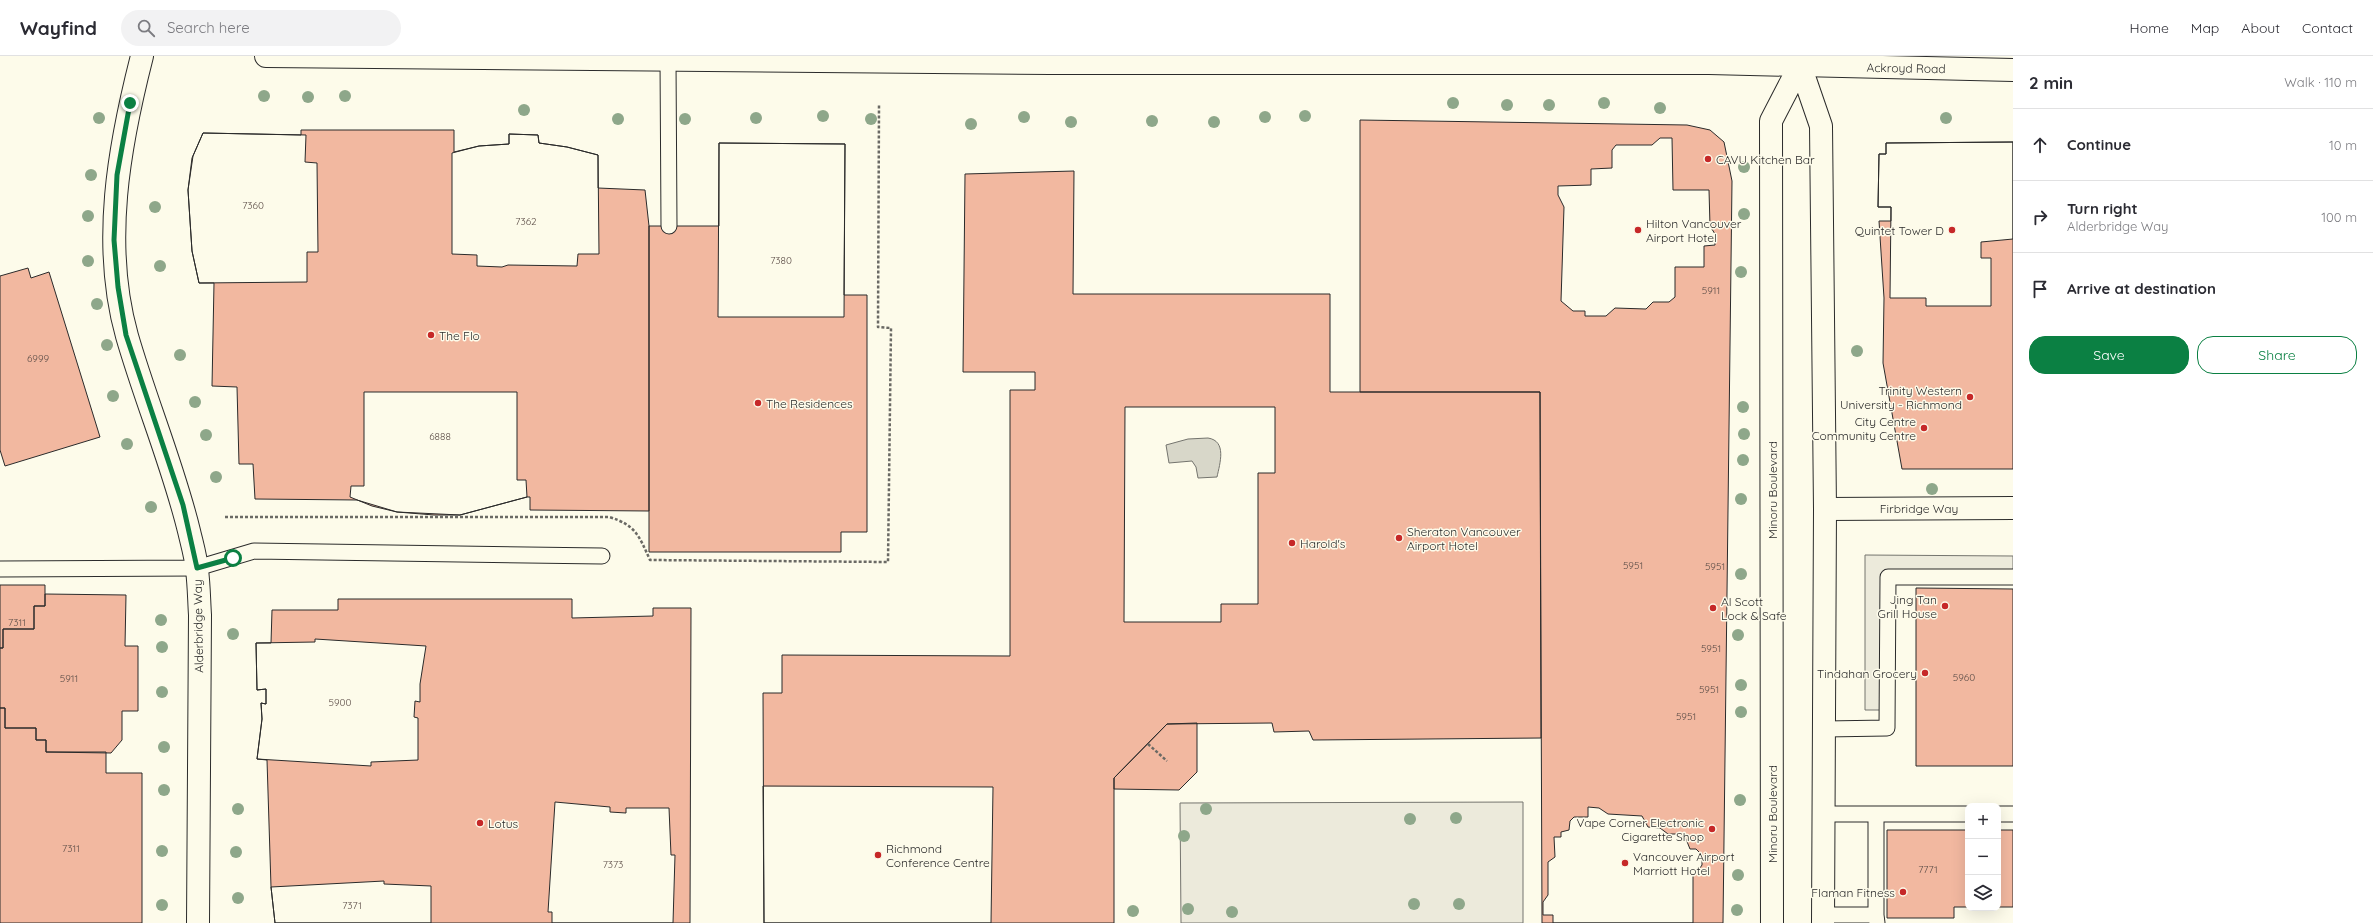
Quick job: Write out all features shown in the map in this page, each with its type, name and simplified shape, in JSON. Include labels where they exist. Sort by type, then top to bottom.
[{"type":"street","name":"Alderbridge Way","points":[[142,56],[130,103],[117,175],[114,240],[118,287],[126,335],[183,505],[197,568],[200,615],[198,923]]},
{"type":"street","name":"Ackroyd Road","points":[[266,56],[668,60],[1800,60],[2013,70]]},
{"type":"street","points":[[1800,60],[1821,126],[1825,509],[1825,814],[1823,919]]},
{"type":"street","name":"Minoru Boulevard","points":[[1772,923],[1771,121],[1800,60]]},
{"type":"street","name":"Firbridge Way","points":[[1825,509],[2013,508]]},
{"type":"lane","points":[[668,60],[669,226]]},
{"type":"lane","points":[[0,568],[197,568],[254,551],[602,556]]},
{"type":"lane","points":[[1825,729],[1887,728],[1888,577],[2013,576]]},
{"type":"lane","points":[[1825,814],[1965,814]]},
{"type":"lane","points":[[1823,919],[1877,919],[1876,814]]},
{"type":"lane","points":[[2001,814],[2013,814]]},
{"type":"path","points":[[225,517],[609,517],[625,522],[636,532],[650,560],[888,562],[891,328],[878,327],[879,105]]},
{"type":"path","points":[[1148,744],[1167,761]]},
{"type":"shaded area","points":[[1208,438],[1218,443],[1220,448],[1221,453],[1217,477],[1198,478],[1196,467],[1192,461],[1169,463],[1166,445],[1188,439]]},
{"type":"shaded area","points":[[1865,555],[2013,556],[2013,573],[1884,574],[1884,710],[1865,710]]},
{"type":"shaded area","points":[[1523,802],[1523,923],[1181,923],[1180,803]]},
{"type":"building","points":[[1360,120],[1687,125],[1710,130],[1724,142],[1732,181],[1723,923],[1542,923],[1540,392],[1360,392]]},
{"type":"building","name":"The Flo","points":[[301,130],[454,130],[454,152],[479,146],[509,144],[509,134],[538,135],[539,143],[567,147],[598,155],[598,188],[645,190],[649,226],[649,511],[530,510],[530,497],[527,497],[460,515],[434,515],[397,512],[357,500],[255,499],[253,464],[239,464],[237,387],[212,386],[214,283],[199,283],[192,251],[188,190],[193,156],[203,133],[301,135]]},
{"type":"building","points":[[203,133],[306,135],[305,162],[317,163],[318,252],[307,252],[307,282],[199,283],[192,251],[188,190],[192,158]]},
{"type":"building","points":[[509,134],[538,135],[539,143],[567,147],[598,155],[599,254],[578,254],[577,266],[508,265],[502,267],[477,266],[477,255],[452,254],[452,153],[479,146],[509,144]]},
{"type":"building","name":"Hilton Vancouver Airport Hotel","points":[[1660,138],[1672,138],[1673,190],[1709,190],[1710,226],[1715,234],[1715,245],[1704,246],[1704,267],[1675,267],[1675,297],[1669,302],[1653,302],[1646,309],[1615,308],[1606,316],[1585,316],[1585,311],[1573,311],[1561,301],[1564,207],[1558,195],[1558,186],[1591,185],[1591,169],[1612,168],[1612,150],[1616,145],[1652,145]]},
{"type":"building","points":[[2013,142],[2013,469],[1902,469],[1883,363],[1884,298],[1879,221],[1891,221],[1891,207],[1878,207],[1879,154],[1886,154],[1886,143]]},
{"type":"building","name":"Quintet Tower D","points":[[2013,142],[2013,239],[1981,242],[1981,258],[1991,258],[1991,306],[1926,306],[1926,298],[1890,298],[1891,207],[1878,207],[1879,154],[1886,154],[1886,143]]},
{"type":"building","points":[[719,143],[845,144],[844,317],[718,317]]},
{"type":"building","name":"The Residences","points":[[719,143],[845,144],[844,295],[867,295],[867,532],[841,532],[841,552],[649,552],[649,226],[719,226]]},
{"type":"building","name":"Sheraton Vancouver Airport Hotel","points":[[1074,171],[1073,294],[1330,294],[1330,392],[1540,392],[1541,738],[1313,740],[1309,731],[1274,732],[1272,723],[1167,724],[1114,778],[1114,923],[764,923],[763,693],[782,693],[782,655],[1010,656],[1010,390],[1035,390],[1035,372],[963,372],[965,174]],"holes":[[[1125,407],[1275,407],[1275,473],[1258,473],[1258,604],[1221,604],[1221,622],[1124,622]]]},
{"type":"building","points":[[28,268],[31,278],[49,272],[100,437],[5,466],[0,450],[0,276]]},
{"type":"building","points":[[364,392],[517,392],[517,480],[526,480],[527,497],[460,515],[397,512],[372,506],[350,497],[351,486],[364,486]]},
{"type":"building","points":[[0,585],[45,585],[45,606],[34,606],[34,629],[3,629],[3,648],[0,648]]},
{"type":"building","points":[[1916,588],[2013,589],[2013,766],[1916,766]]},
{"type":"building","points":[[45,594],[126,595],[125,646],[138,646],[138,711],[122,711],[122,740],[111,753],[46,752],[46,740],[36,740],[36,728],[5,728],[5,708],[0,708],[0,648],[3,648],[3,629],[34,629],[34,606],[45,606]]},
{"type":"building","name":"Lotus","points":[[338,599],[572,599],[572,618],[653,616],[653,608],[691,608],[690,923],[275,923],[271,887],[267,760],[257,759],[262,719],[261,703],[266,704],[266,689],[257,690],[256,643],[271,643],[272,610],[338,610]]},
{"type":"building","points":[[315,639],[426,646],[420,684],[420,702],[415,701],[414,717],[418,718],[418,760],[371,762],[371,766],[257,759],[262,719],[261,703],[266,704],[266,689],[257,690],[256,643],[315,642]]},
{"type":"building","points":[[0,708],[5,708],[5,728],[36,728],[36,740],[46,740],[46,752],[106,752],[106,773],[142,773],[142,923],[0,923]]},
{"type":"building","points":[[1197,723],[1197,772],[1179,790],[1114,789],[1114,778],[1167,724]]},
{"type":"building","name":"Richmond Conference Centre","points":[[763,786],[993,787],[991,923],[764,923]]},
{"type":"building","points":[[555,802],[610,807],[610,812],[626,813],[626,808],[669,808],[671,855],[675,855],[673,923],[552,923],[552,912],[548,912]]},
{"type":"building","name":"Vancouver Airport Marriott Hotel","points":[[1588,807],[1599,808],[1608,814],[1642,816],[1648,827],[1660,828],[1668,834],[1679,834],[1686,839],[1690,849],[1696,849],[1702,855],[1702,865],[1693,876],[1693,923],[1553,923],[1553,915],[1543,915],[1543,902],[1548,895],[1548,862],[1555,857],[1554,837],[1561,837],[1561,832],[1569,830],[1570,821],[1574,817],[1588,817]]},
{"type":"building","points":[[1887,830],[1965,830],[1965,907],[1954,907],[1954,918],[1887,918]]},
{"type":"building","points":[[2001,830],[2013,830],[2013,907],[2001,907]]},
{"type":"building","points":[[384,881],[384,884],[431,886],[431,923],[275,923],[271,887]]},
{"type":"place","name":"CAVU Kitchen Bar","points":[[1708,159]]},
{"type":"place","name":"Hilton Vancouver Airport Hotel","points":[[1638,230]]},
{"type":"place","name":"Quintet Tower D","points":[[1952,230]]},
{"type":"place","name":"The Flo","points":[[431,335]]},
{"type":"place","name":"Trinity Western University - Richmond","points":[[1970,397]]},
{"type":"place","name":"The Residences","points":[[758,403]]},
{"type":"place","name":"City Centre Community Centre","points":[[1924,428]]},
{"type":"place","name":"Sheraton Vancouver Airport Hotel","points":[[1399,538]]},
{"type":"place","name":"Harold's","points":[[1292,543]]},
{"type":"place","name":"Jing Tan Grill House","points":[[1945,606]]},
{"type":"place","name":"Al Scott Lock & Safe","points":[[1713,608]]},
{"type":"place","name":"Tindahan Grocery","points":[[1925,673]]},
{"type":"place","name":"Lotus","points":[[480,823]]},
{"type":"place","name":"Vape Corner Electronic Cigarette Shop","points":[[1712,829]]},
{"type":"place","name":"Richmond Conference Centre","points":[[878,855]]},
{"type":"place","name":"Vancouver Airport Marriott Hotel","points":[[1625,863]]},
{"type":"place","name":"Flaman Fitness","points":[[1903,892]]},
{"type":"route","points":[[130,103],[117,175],[114,240],[118,287],[126,335],[183,505],[197,568],[233,558]]}]
